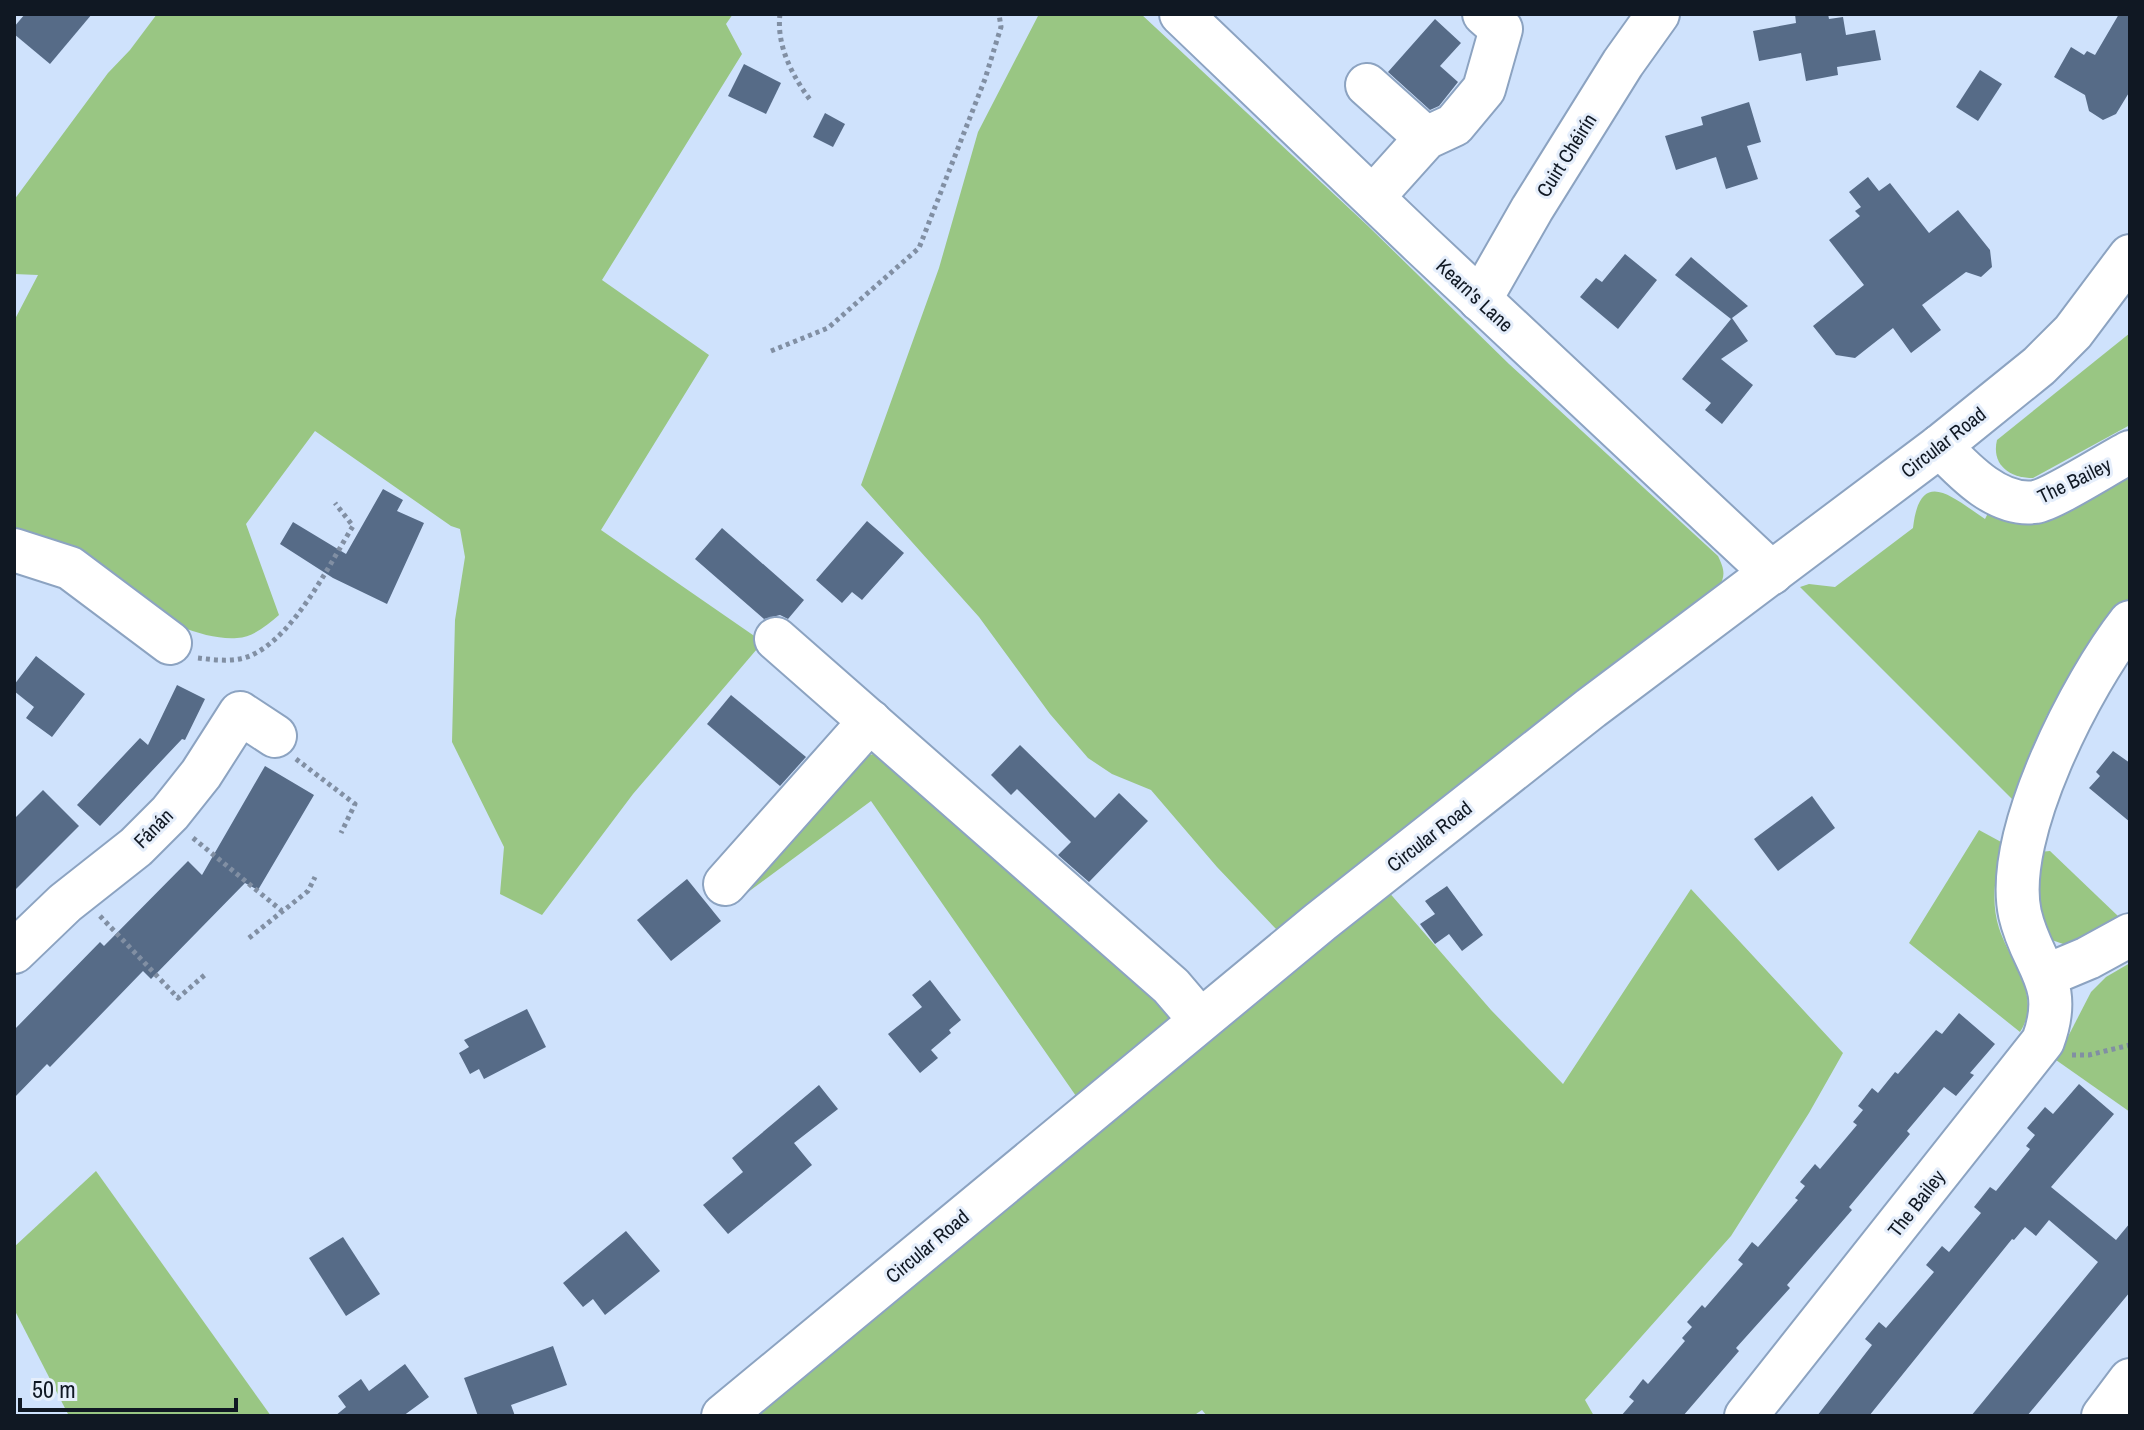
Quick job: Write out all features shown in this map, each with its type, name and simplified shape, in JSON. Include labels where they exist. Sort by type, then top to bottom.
[{"type":"street","name":"Kearn's Lane","points":[[1181,14],[1772,573]]},
{"type":"street","points":[[1373,197],[1426,138],[1454,125],[1484,89],[1501,29],[1484,14]]},
{"type":"street","name":"Cuirt Chéirín","points":[[1480,300],[1532,209],[1623,63],[1658,14]]},
{"type":"street","points":[[1367,85],[1426,138]]},
{"type":"street","name":"Circular Road","points":[[723,1416],[1200,1020],[1591,708],[1940,446],[2039,366],[2073,332],[2130,256]]},
{"type":"street","name":"The Bailey","points":[[1940,446],[1981,484],[1997,493],[2036,502],[2130,452]]},
{"type":"street","points":[[14,550],[70,568],[170,643]]},
{"type":"street","name":"The Bailey","points":[[1746,1416],[2035,1055],[2043,1041],[2052,999],[2020,912],[2019,874],[2024,845],[2051,760],[2065,728],[2095,673],[2130,622]]},
{"type":"street","points":[[776,639],[1171,986],[1200,1020]]},
{"type":"street","name":"Fánán","points":[[14,952],[167,817],[201,774],[240,713],[275,736]]},
{"type":"street","points":[[725,884],[870,721]]},
{"type":"street","points":[[2045,976],[2088,958],[2130,935]]},
{"type":"street","points":[[2103,1416],[2130,1380]]},
{"type":"path","points":[[780,14],[779,27],[792,76],[811,101]]},
{"type":"path","points":[[771,351],[828,328],[919,248],[985,79],[1001,27],[999,14]]},
{"type":"path","points":[[170,643],[194,657],[222,661],[251,656],[271,644],[318,584],[353,526],[335,503]]},
{"type":"path","points":[[275,736],[304,767],[355,804],[341,833]]},
{"type":"path","points":[[167,817],[282,911]]},
{"type":"path","points":[[249,938],[308,891],[315,877]]},
{"type":"path","points":[[74,896],[91,907],[178,998],[207,973]]},
{"type":"green space","points":[[157,14],[733,14],[726,24],[742,54],[602,280],[709,355],[601,530],[763,642],[633,794],[542,915],[500,894],[504,847],[452,742],[455,620],[465,557],[460,529],[451,526],[315,431],[246,524],[279,615],[255,633],[237,638],[212,636],[154,615],[14,531],[14,321],[38,275],[14,274],[14,200],[108,73]]},
{"type":"green space","points":[[1039,14],[1141,14],[1367,225],[1509,364],[1718,556],[1723,568],[1719,587],[1474,773],[1277,930],[1217,867],[1151,790],[1112,774],[1088,758],[1050,714],[979,617],[861,485],[939,268],[978,132]]},
{"type":"green space","points":[[2130,333],[2130,425],[2033,478],[2017,476],[2004,468],[1997,456],[1997,440]]},
{"type":"green space","points":[[2130,467],[2130,597],[2115,614],[2055,717],[2047,715],[2030,752],[2014,801],[1800,587],[1809,584],[1835,587],[1913,528],[1917,509],[1923,497],[1930,492],[1950,496],[1985,519],[1990,509]]},
{"type":"green space","points":[[877,753],[1171,1011],[1170,1022],[1076,1096],[871,801],[740,898],[862,757]]},
{"type":"green space","points":[[1979,830],[2003,843],[1994,896],[1999,928],[2026,993],[2026,1019],[2020,1032],[1909,943]]},
{"type":"green space","points":[[2050,851],[2119,917],[2115,925],[2066,945],[2049,939],[2038,925],[2039,852]]},
{"type":"green space","points":[[1691,889],[1843,1053],[1731,1236],[1585,1400],[1594,1416],[1207,1416],[1202,1410],[1193,1416],[747,1416],[1387,890],[1491,1010],[1563,1084]]},
{"type":"green space","points":[[2130,963],[2130,1112],[2056,1060],[2091,992],[2106,977]]},
{"type":"green space","points":[[96,1171],[271,1416],[69,1416],[14,1309],[14,1247]]},
{"type":"building","points":[[25,14],[92,14],[50,64],[14,34],[14,27]]},
{"type":"building","points":[[1795,14],[1828,14],[1829,19],[1843,17],[1846,35],[1875,30],[1881,60],[1837,67],[1838,75],[1806,81],[1801,53],[1759,61],[1753,31],[1796,23]]},
{"type":"building","points":[[2119,14],[2130,14],[2130,91],[2116,114],[2103,120],[2089,111],[2085,95],[2054,77],[2071,47],[2084,55],[2087,51],[2095,55]]},
{"type":"building","points":[[1435,19],[1461,43],[1440,66],[1458,82],[1439,106],[1430,110],[1388,72]]},
{"type":"building","points":[[744,64],[781,83],[766,114],[728,96]]},
{"type":"building","points":[[1980,70],[2002,84],[1978,121],[1956,107]]},
{"type":"building","points":[[1749,102],[1761,142],[1747,146],[1758,179],[1726,189],[1716,157],[1676,170],[1665,136],[1703,125],[1701,117]]},
{"type":"building","points":[[825,113],[845,124],[833,147],[813,137]]},
{"type":"building","points":[[1868,177],[1879,191],[1890,183],[1929,233],[1958,210],[1990,250],[1992,267],[1981,277],[1966,272],[1922,305],[1941,330],[1911,353],[1893,328],[1855,358],[1836,355],[1813,326],[1864,285],[1829,240],[1860,216],[1855,211],[1861,207],[1849,192]]},
{"type":"building","points":[[1625,254],[1657,280],[1618,329],[1580,297],[1596,278],[1602,282]]},
{"type":"building","points":[[1691,257],[1748,306],[1732,318],[1748,341],[1721,359],[1753,385],[1722,424],[1705,410],[1711,403],[1682,379],[1731,319],[1675,275]]},
{"type":"building","points":[[383,489],[403,500],[397,511],[424,523],[387,604],[333,578],[280,544],[293,522],[346,554]]},
{"type":"building","points":[[867,521],[904,553],[862,600],[852,592],[842,603],[816,580]]},
{"type":"building","points":[[722,528],[804,600],[788,619],[780,615],[764,619],[695,559]]},
{"type":"building","points":[[36,656],[85,694],[52,737],[26,718],[34,707],[14,691],[14,685]]},
{"type":"building","points":[[177,685],[205,699],[185,740],[182,739],[100,826],[77,805],[140,738],[148,745]]},
{"type":"building","points":[[731,695],[806,757],[780,786],[707,724]]},
{"type":"building","points":[[1020,745],[1095,818],[1119,793],[1148,821],[1089,882],[1058,855],[1071,842],[1017,789],[1011,795],[991,775]]},
{"type":"building","points":[[2113,751],[2130,763],[2130,822],[2089,788],[2100,776],[2096,772]]},
{"type":"building","points":[[265,766],[314,795],[258,890],[245,883],[151,979],[143,971],[50,1067],[47,1064],[14,1098],[14,1030],[100,942],[104,946],[188,861],[202,875]]},
{"type":"building","points":[[43,790],[79,826],[14,891],[14,819]]},
{"type":"building","points":[[1812,796],[1835,828],[1778,871],[1754,839]]},
{"type":"building","points":[[687,879],[721,921],[671,961],[637,920]]},
{"type":"building","points":[[1447,886],[1483,935],[1462,951],[1449,934],[1435,944],[1420,924],[1435,914],[1425,901]]},
{"type":"building","points":[[930,980],[961,1020],[931,1050],[938,1058],[920,1073],[888,1034],[922,1007],[912,995]]},
{"type":"building","points":[[527,1009],[546,1047],[484,1079],[479,1069],[470,1074],[459,1053],[469,1047],[464,1040]]},
{"type":"building","points":[[1959,1013],[1995,1044],[1970,1073],[1974,1075],[1956,1096],[1944,1087],[1907,1131],[1910,1134],[1849,1207],[1852,1210],[1787,1285],[1790,1288],[1736,1348],[1739,1351],[1683,1416],[1621,1416],[1634,1401],[1629,1397],[1643,1379],[1648,1384],[1685,1341],[1682,1338],[1692,1327],[1687,1322],[1702,1305],[1705,1308],[1743,1264],[1738,1260],[1752,1242],[1758,1247],[1798,1200],[1795,1198],[1805,1186],[1800,1182],[1815,1164],[1820,1169],[1857,1125],[1853,1122],[1863,1110],[1858,1106],[1872,1088],[1878,1093],[1936,1030],[1942,1034]]},
{"type":"building","points":[[2079,1084],[2114,1114],[2051,1187],[2116,1240],[2130,1223],[2130,1292],[2027,1416],[1971,1416],[2098,1262],[2049,1220],[2036,1236],[2025,1227],[1869,1416],[1817,1416],[1872,1345],[1865,1339],[1879,1322],[1886,1328],[1934,1272],[1926,1265],[1942,1246],[1949,1252],[1981,1213],[1974,1207],[1990,1187],[1996,1191],[2030,1149],[2026,1146],[2035,1135],[2027,1128],[2045,1107],[2053,1114]]},
{"type":"building","points":[[819,1085],[838,1109],[794,1143],[812,1165],[728,1234],[703,1205],[743,1172],[732,1158]]},
{"type":"building","points":[[626,1231],[660,1271],[605,1315],[593,1299],[583,1307],[563,1283]]},
{"type":"building","points":[[343,1237],[380,1294],[346,1316],[309,1258]]},
{"type":"building","points":[[553,1346],[567,1385],[511,1405],[515,1416],[478,1416],[464,1378]]},
{"type":"building","points":[[405,1364],[429,1397],[403,1416],[335,1416],[346,1407],[338,1396],[361,1379],[369,1391]]}]
